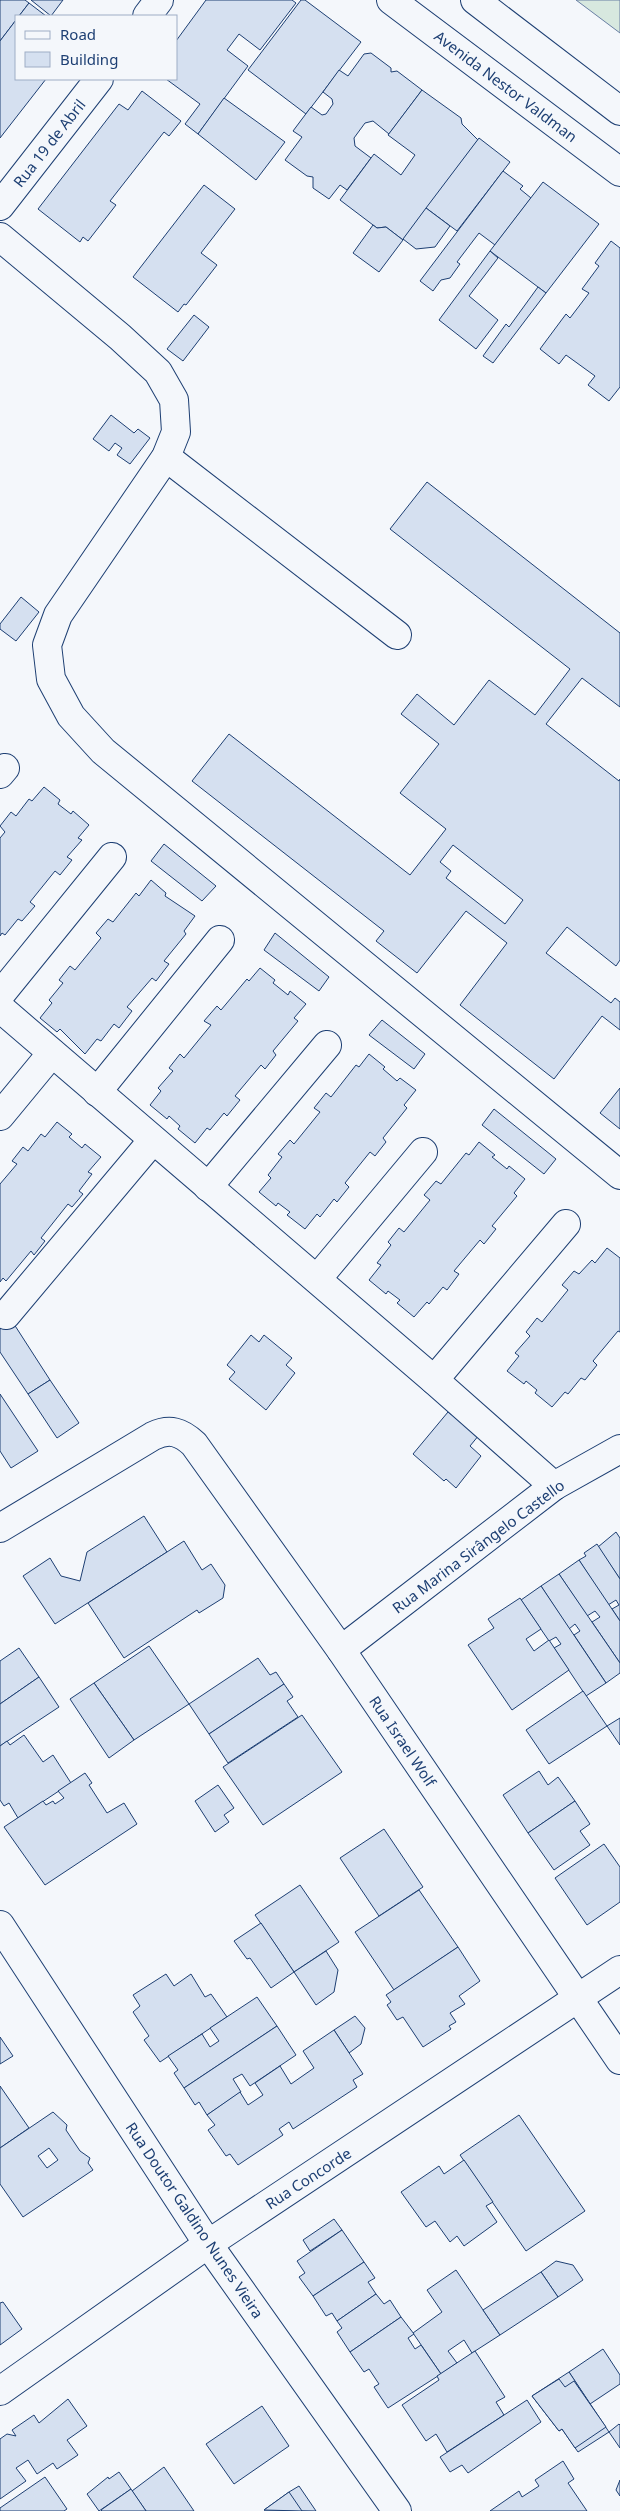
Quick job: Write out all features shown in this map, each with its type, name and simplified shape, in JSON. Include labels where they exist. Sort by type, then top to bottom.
[{"type":"street","points":[[148,15],[160,0]]},
{"type":"street","name":"Avenida Nestor Valdman","points":[[391,0],[620,172]]},
{"type":"street","points":[[475,0],[620,111]]},
{"type":"street","name":"Rua 19 de Abril","points":[[0,206],[98,80]]},
{"type":"street","points":[[0,237],[120,337],[158,372],[174,400],[176,432],[166,457],[58,615],[47,645],[51,679],[71,716],[103,751],[620,1175]]},
{"type":"street","points":[[166,457],[397,635]]},
{"type":"street","points":[[0,995],[112,857]]},
{"type":"street","points":[[97,1092],[220,940]]},
{"type":"street","points":[[0,1008],[317,1279],[554,1486]]},
{"type":"street","points":[[208,1187],[327,1045]]},
{"type":"street","points":[[0,1116],[52,1053]]},
{"type":"street","points":[[6,1315],[153,1140]]},
{"type":"street","points":[[317,1279],[423,1152]]},
{"type":"street","points":[[434,1380],[566,1224]]},
{"type":"street","name":"Rua Israel Wolf","points":[[0,1528],[164,1431],[174,1431],[185,1436],[194,1444],[341,1650],[620,2060]]},
{"type":"street","name":"Rua Marina Sirângelo Castello","points":[[341,1650],[554,1486],[620,1449]]},
{"type":"street","name":"Rua Doutor Galdino Nunes Vieira","points":[[0,1925],[208,2244],[397,2511]]},
{"type":"street","name":"Rua Concorde","points":[[0,2391],[208,2244],[620,1970]]},
{"type":"shaded area","points":[[576,0],[620,0],[620,33]]},
{"type":"building","points":[[0,0],[25,0],[29,3],[20,15],[15,15],[15,21],[0,41]]},
{"type":"building","points":[[31,0],[63,0],[50,15]]},
{"type":"building","points":[[206,0],[292,0],[296,3],[260,50],[239,34],[227,50],[248,66],[198,134],[185,124],[200,104],[167,80],[178,80],[178,38]]},
{"type":"building","points":[[301,0],[305,0],[361,42],[306,114],[248,70]]},
{"type":"building","points":[[29,3],[45,15],[20,15]]},
{"type":"building","points":[[15,21],[15,80],[45,80],[0,138],[0,41]]},
{"type":"building","points":[[371,53],[391,68],[391,72],[397,71],[422,90],[389,134],[373,121],[365,123],[354,138],[355,146],[371,158],[347,190],[340,185],[329,199],[313,188],[313,177],[307,176],[285,160],[302,137],[293,131],[311,107],[322,115],[326,114],[333,104],[332,99],[323,92],[339,70],[348,76],[364,54]]},
{"type":"building","points":[[422,90],[461,118],[462,124],[478,140],[403,240],[386,227],[377,228],[340,200],[374,154],[401,175],[415,155],[388,135]]},
{"type":"building","points":[[142,91],[181,121],[169,136],[164,132],[110,201],[116,205],[88,241],[83,237],[80,242],[38,209],[119,104],[128,110]]},
{"type":"building","points":[[224,98],[285,142],[256,180],[198,134]]},
{"type":"building","points":[[479,138],[510,162],[457,231],[426,208]]},
{"type":"building","points":[[503,171],[523,186],[520,189],[531,198],[495,245],[479,233],[457,262],[460,264],[450,278],[441,280],[433,291],[420,281]]},
{"type":"building","points":[[543,182],[599,224],[546,293],[490,251]]},
{"type":"building","points":[[204,185],[235,209],[201,253],[217,265],[186,305],[184,304],[178,312],[133,277]]},
{"type":"building","points":[[426,208],[450,226],[435,247],[416,249],[403,239]]},
{"type":"building","points":[[373,225],[377,228],[386,227],[403,240],[379,272],[353,253]]},
{"type":"building","points":[[611,241],[620,248],[620,387],[609,401],[588,385],[595,376],[566,355],[559,364],[540,349],[566,314],[570,318],[589,293],[582,289],[599,266],[595,263]]},
{"type":"building","points":[[490,251],[498,258],[469,296],[498,320],[476,349],[439,320]]},
{"type":"building","points":[[538,287],[546,293],[493,363],[483,356],[506,324],[509,327]]},
{"type":"building","points":[[194,315],[209,327],[183,361],[167,349]]},
{"type":"building","points":[[111,415],[134,433],[138,429],[150,438],[130,464],[117,455],[122,448],[115,443],[109,451],[93,439]]},
{"type":"building","points":[[427,482],[620,633],[620,707],[582,678],[546,724],[619,781],[620,779],[620,960],[616,966],[567,927],[546,953],[611,1003],[615,998],[620,1002],[620,1030],[602,1016],[554,1079],[460,1005],[507,943],[466,911],[417,973],[376,941],[384,931],[192,781],[229,734],[410,875],[446,829],[400,793],[439,744],[401,714],[417,694],[454,725],[489,680],[535,715],[570,669],[390,529]],"holes":[[[453,845],[523,900],[505,924],[446,878],[451,871],[440,862]]]},
{"type":"building","points":[[21,597],[39,612],[16,641],[0,629],[0,624]]},
{"type":"building","points":[[44,787],[60,800],[58,804],[71,814],[73,811],[89,825],[78,838],[82,840],[67,857],[72,860],[60,875],[55,871],[30,902],[35,906],[22,921],[18,919],[5,935],[2,933],[0,936],[0,838],[5,832],[0,826],[11,812],[16,816],[29,799],[32,801]]},
{"type":"building","points":[[164,844],[216,886],[202,901],[151,861]]},
{"type":"building","points":[[151,880],[166,893],[165,896],[195,916],[184,931],[186,934],[164,961],[169,964],[156,981],[152,978],[127,1007],[132,1011],[119,1028],[114,1024],[101,1041],[97,1039],[85,1054],[60,1029],[57,1032],[40,1018],[52,1003],[49,1000],[63,983],[59,980],[70,966],[75,970],[101,938],[96,933],[108,919],[113,922],[136,893],[139,896]]},
{"type":"building","points":[[275,933],[329,977],[319,991],[264,950]]},
{"type":"building","points":[[260,968],[275,980],[273,983],[288,995],[290,991],[306,1004],[294,1018],[298,1021],[273,1051],[276,1055],[265,1069],[261,1065],[235,1096],[240,1100],[227,1116],[224,1113],[210,1130],[207,1128],[195,1143],[178,1129],[180,1126],[169,1116],[167,1119],[150,1105],[161,1091],[158,1088],[173,1071],[169,1068],[180,1054],[184,1058],[211,1025],[204,1021],[217,1006],[221,1010],[247,979],[249,981]]},
{"type":"building","points":[[382,1020],[425,1054],[414,1069],[369,1035]]},
{"type":"building","points":[[369,1054],[385,1067],[383,1069],[397,1081],[400,1078],[416,1090],[404,1105],[407,1108],[383,1138],[386,1142],[375,1156],[370,1152],[345,1183],[349,1187],[337,1202],[334,1199],[320,1217],[317,1214],[305,1229],[287,1215],[290,1212],[278,1203],[276,1206],[259,1192],[271,1178],[268,1175],[282,1157],[278,1154],[290,1140],[294,1144],[320,1112],[314,1108],[326,1093],[331,1097],[356,1065],[359,1067]]},
{"type":"building","points":[[620,1088],[620,1129],[600,1113]]},
{"type":"building","points":[[494,1109],[556,1159],[544,1174],[482,1125]]},
{"type":"building","points":[[57,1122],[72,1134],[69,1137],[82,1148],[85,1144],[101,1157],[88,1172],[92,1174],[79,1191],[83,1194],[72,1207],[68,1204],[41,1238],[45,1241],[34,1255],[31,1251],[6,1281],[3,1278],[0,1282],[0,1184],[17,1164],[12,1161],[23,1147],[28,1151],[41,1134],[45,1137]]},
{"type":"building","points":[[479,1142],[495,1155],[492,1157],[507,1169],[509,1166],[525,1179],[514,1193],[517,1196],[492,1226],[496,1229],[484,1244],[480,1240],[454,1271],[459,1274],[447,1290],[443,1287],[429,1304],[427,1302],[414,1317],[397,1303],[400,1300],[388,1291],[386,1294],[369,1280],[381,1265],[377,1263],[391,1245],[388,1242],[399,1228],[404,1232],[430,1200],[424,1195],[436,1181],[441,1184],[466,1153],[469,1155]]},
{"type":"building","points":[[607,1248],[620,1258],[620,1332],[618,1331],[593,1361],[597,1365],[585,1380],[581,1378],[568,1394],[565,1392],[552,1407],[535,1393],[537,1390],[526,1381],[524,1384],[507,1371],[519,1356],[515,1353],[530,1336],[526,1332],[537,1318],[542,1322],[568,1290],[562,1285],[574,1271],[579,1274],[592,1260],[595,1263]]},
{"type":"building","points":[[12,1321],[50,1380],[28,1394],[0,1352],[0,1329]]},
{"type":"building","points":[[251,1335],[259,1342],[264,1335],[292,1358],[286,1365],[295,1373],[266,1410],[229,1379],[235,1372],[227,1365]]},
{"type":"building","points":[[50,1380],[79,1423],[57,1438],[28,1394]]},
{"type":"building","points":[[0,1394],[38,1451],[11,1468],[0,1451]]},
{"type":"building","points":[[448,1412],[479,1435],[470,1446],[481,1456],[456,1488],[446,1479],[444,1481],[413,1454]]},
{"type":"building","points":[[144,1516],[167,1552],[55,1624],[23,1576],[50,1558],[61,1576],[80,1581],[87,1552]]},
{"type":"building","points":[[616,1532],[620,1538],[620,1579],[598,1547]]},
{"type":"building","points":[[184,1541],[202,1570],[211,1564],[225,1585],[223,1598],[199,1613],[197,1610],[124,1658],[88,1603]]},
{"type":"building","points":[[597,1544],[620,1579],[620,1621],[612,1609],[619,1605],[616,1600],[608,1605],[579,1560],[586,1556],[584,1553]]},
{"type":"building","points":[[579,1560],[620,1621],[620,1663],[592,1622],[600,1617],[595,1611],[587,1616],[559,1574]]},
{"type":"building","points":[[559,1574],[620,1663],[620,1673],[606,1683],[574,1635],[580,1631],[575,1624],[569,1629],[541,1586]]},
{"type":"building","points":[[541,1586],[606,1683],[586,1696],[554,1648],[561,1644],[556,1637],[549,1641],[521,1600]]},
{"type":"building","points":[[520,1598],[541,1629],[526,1639],[534,1651],[549,1640],[569,1670],[512,1710],[468,1645],[494,1628],[488,1619]]},
{"type":"building","points":[[149,1646],[189,1704],[134,1740],[94,1683]]},
{"type":"building","points":[[19,1648],[39,1677],[0,1704],[0,1661]]},
{"type":"building","points":[[258,1658],[270,1675],[276,1672],[284,1684],[209,1734],[189,1704]]},
{"type":"building","points":[[39,1677],[59,1707],[0,1746],[0,1704]]},
{"type":"building","points":[[94,1683],[134,1740],[109,1758],[70,1699]]},
{"type":"building","points":[[284,1684],[293,1697],[287,1701],[298,1717],[228,1763],[209,1734]]},
{"type":"building","points":[[583,1691],[607,1726],[549,1764],[526,1730]]},
{"type":"building","points":[[302,1715],[342,1772],[263,1825],[223,1767]]},
{"type":"building","points":[[620,1718],[620,1745],[607,1726]]},
{"type":"building","points":[[24,1735],[43,1762],[53,1755],[71,1783],[18,1818],[9,1803],[4,1806],[0,1800],[0,1746],[7,1741],[10,1745]]},
{"type":"building","points":[[539,1771],[548,1785],[558,1777],[575,1801],[528,1833],[503,1795]]},
{"type":"building","points":[[85,1773],[92,1783],[89,1785],[107,1813],[124,1803],[137,1824],[45,1885],[4,1827],[43,1801],[46,1805],[53,1801],[55,1804],[64,1798],[58,1791]]},
{"type":"building","points":[[218,1785],[234,1808],[224,1815],[229,1822],[215,1832],[195,1801]]},
{"type":"building","points":[[575,1801],[590,1824],[580,1831],[590,1845],[554,1870],[528,1833]]},
{"type":"building","points":[[384,1829],[423,1887],[379,1916],[340,1858]]},
{"type":"building","points":[[604,1844],[620,1867],[620,1902],[587,1925],[555,1878]]},
{"type":"building","points":[[300,1885],[339,1942],[294,1972],[255,1915]]},
{"type":"building","points":[[419,1890],[458,1947],[394,1990],[355,1932]]},
{"type":"building","points":[[261,1923],[294,1972],[271,1988],[250,1958],[247,1959],[234,1941]]},
{"type":"building","points":[[458,1947],[480,1981],[459,1996],[465,2004],[450,2013],[456,2022],[449,2026],[451,2029],[423,2047],[403,2017],[397,2020],[387,2005],[391,2002],[386,1995]]},
{"type":"building","points":[[326,1951],[338,1970],[334,1992],[316,2005],[294,1972]]},
{"type":"building","points":[[166,1974],[174,1986],[191,1974],[205,1997],[211,1994],[227,2017],[160,2062],[144,2040],[149,2036],[133,2012],[140,2006],[133,1995]]},
{"type":"building","points":[[257,1997],[277,2026],[184,2088],[174,2073],[178,2070],[168,2056],[202,2034],[210,2047],[219,2041],[210,2028]]},
{"type":"building","points":[[355,2016],[365,2028],[361,2044],[349,2053],[334,2030]]},
{"type":"building","points":[[277,2026],[296,2055],[250,2086],[242,2074],[233,2079],[241,2092],[207,2115],[199,2102],[195,2105],[184,2088]]},
{"type":"building","points":[[334,2030],[363,2074],[353,2080],[357,2087],[293,2129],[289,2122],[279,2129],[283,2135],[238,2165],[230,2154],[226,2156],[208,2130],[215,2125],[207,2115],[240,2092],[248,2105],[263,2095],[255,2083],[280,2066],[291,2084],[314,2068],[303,2051]]},
{"type":"building","points":[[0,2037],[13,2056],[0,2064]]},
{"type":"building","points":[[0,2086],[29,2128],[0,2148]]},
{"type":"building","points":[[53,2112],[67,2125],[66,2130],[80,2151],[90,2158],[88,2163],[93,2170],[23,2217],[0,2184],[0,2148]],"holes":[[[49,2148],[58,2160],[47,2168],[38,2156]]]},
{"type":"building","points":[[519,2115],[585,2211],[526,2251],[460,2155]]},
{"type":"building","points":[[464,2160],[493,2202],[486,2206],[497,2222],[464,2246],[457,2236],[450,2242],[435,2221],[426,2227],[401,2192],[439,2166],[444,2174]]},
{"type":"building","points":[[334,2219],[342,2230],[310,2251],[303,2240]]},
{"type":"building","points":[[342,2230],[364,2262],[313,2296],[299,2277],[305,2273],[297,2261]]},
{"type":"building","points":[[556,2261],[573,2265],[583,2280],[558,2297],[541,2272]]},
{"type":"building","points":[[364,2262],[375,2278],[368,2282],[376,2294],[337,2321],[332,2313],[326,2316],[313,2296]]},
{"type":"building","points":[[456,2270],[500,2335],[472,2353],[464,2340],[448,2351],[457,2363],[441,2374],[413,2333],[442,2312],[427,2290]]},
{"type":"building","points":[[541,2272],[558,2297],[500,2335],[483,2310]]},
{"type":"building","points":[[376,2294],[384,2304],[390,2300],[401,2317],[350,2352],[337,2332],[342,2328],[337,2321]]},
{"type":"building","points":[[3,2302],[22,2329],[0,2345],[0,2303]]},
{"type":"building","points":[[401,2317],[414,2334],[408,2338],[415,2349],[421,2345],[441,2374],[388,2408],[374,2387],[379,2384],[369,2369],[364,2372],[350,2352]]},
{"type":"building","points":[[603,2349],[620,2375],[620,2384],[590,2404],[569,2372]]},
{"type":"building","points":[[475,2351],[505,2397],[496,2402],[504,2415],[447,2452],[436,2434],[426,2441],[402,2405],[439,2380],[437,2376]]},
{"type":"building","points":[[569,2372],[609,2432],[578,2452],[562,2429],[559,2431],[532,2396]]},
{"type":"building","points":[[559,2379],[565,2387],[574,2381],[606,2427],[575,2448],[562,2429],[559,2431],[532,2396]]},
{"type":"building","points":[[68,2399],[87,2426],[67,2440],[78,2455],[57,2469],[53,2463],[37,2474],[28,2460],[16,2468],[26,2481],[0,2499],[0,2439],[7,2434],[16,2436],[12,2430],[34,2415],[39,2423]]},
{"type":"building","points":[[527,2400],[541,2422],[468,2473],[462,2465],[450,2472],[440,2457]]},
{"type":"building","points":[[262,2406],[289,2446],[234,2484],[206,2444]]},
{"type":"building","points":[[620,2425],[620,2448],[609,2432]]},
{"type":"building","points":[[563,2461],[574,2479],[568,2483],[587,2511],[490,2511],[519,2491],[522,2497],[539,2486],[535,2480]]},
{"type":"building","points":[[164,2467],[194,2511],[146,2511],[132,2491]]},
{"type":"building","points":[[119,2472],[131,2489],[99,2511],[87,2494],[108,2477],[109,2479]]},
{"type":"building","points":[[45,2477],[67,2509],[64,2511],[0,2511],[0,2508]]},
{"type":"building","points":[[620,2480],[620,2496],[616,2490]]},
{"type":"building","points":[[299,2486],[316,2511],[264,2510],[289,2492]]},
{"type":"building","points":[[131,2489],[146,2511],[101,2510]]},
{"type":"building","points":[[289,2492],[302,2511],[264,2510]]}]
